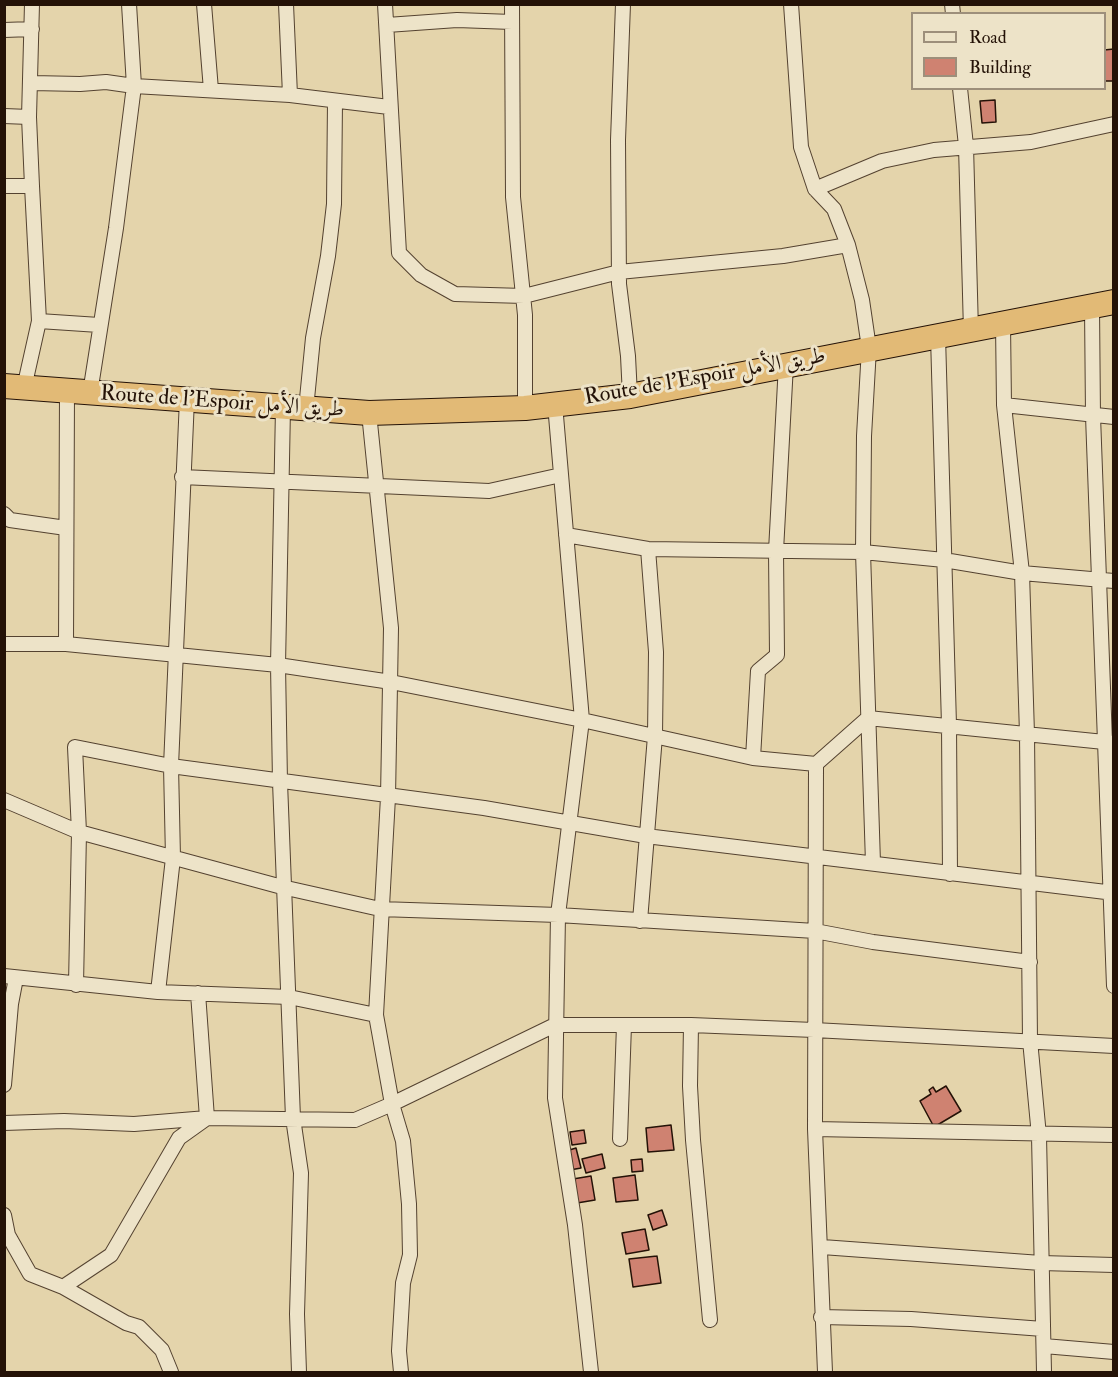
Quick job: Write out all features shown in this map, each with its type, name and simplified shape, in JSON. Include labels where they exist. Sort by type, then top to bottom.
[{"type":"highway","name":"Route de l’Espoir طريق الأمل","points":[[14,387],[369,413],[525,408],[630,396],[741,376],[786,364],[869,348],[1103,305]]},
{"type":"street","points":[[14,387],[39,321],[29,117],[32,83],[32,4]]},
{"type":"street","points":[[66,644],[66,528],[78,392],[99,325],[116,228],[134,86],[129,4]]},
{"type":"street","points":[[204,4],[211,90]]},
{"type":"street","points":[[286,4],[290,95]]},
{"type":"street","points":[[385,4],[399,253],[421,275],[455,294],[524,296],[619,272],[783,256],[848,245]]},
{"type":"street","points":[[512,4],[513,197],[524,296],[525,408]]},
{"type":"street","points":[[622,4],[618,140],[619,272],[630,396]]},
{"type":"street","points":[[791,4],[801,147],[815,189],[834,209],[848,245],[862,300],[869,348],[864,436],[864,552],[873,863]]},
{"type":"street","points":[[387,24],[457,20],[512,22]]},
{"type":"street","points":[[4,30],[32,29]]},
{"type":"street","points":[[32,83],[106,82],[134,86],[290,95],[389,107]]},
{"type":"street","points":[[960,90],[966,146],[971,331]]},
{"type":"street","points":[[306,409],[313,338],[328,256],[334,204],[335,100]]},
{"type":"street","points":[[4,116],[29,117]]},
{"type":"street","points":[[815,189],[882,161],[966,146],[1031,142],[1113,124]]},
{"type":"street","points":[[4,186],[32,186]]},
{"type":"street","points":[[1103,305],[1092,416],[1098,580],[1108,742],[1113,986]]},
{"type":"street","points":[[39,321],[99,325]]},
{"type":"street","points":[[1003,324],[1004,405],[1023,573],[1030,884],[1030,1040],[1040,1136],[1044,1372]]},
{"type":"street","points":[[938,336],[949,725],[950,874]]},
{"type":"street","points":[[753,758],[758,671],[777,655],[776,551],[786,364]]},
{"type":"street","points":[[158,992],[174,858],[171,766],[186,399]]},
{"type":"street","points":[[555,404],[582,720],[558,915],[555,1098],[574,1225],[591,1372]]},
{"type":"street","points":[[1004,405],[1113,417]]},
{"type":"street","points":[[282,408],[278,665],[280,782],[282,887],[293,1118],[301,1173],[297,1314],[299,1372]]},
{"type":"street","points":[[369,413],[391,628],[388,797],[380,909],[376,1015],[392,1104],[403,1141],[409,1204],[410,1255],[403,1283],[399,1351],[401,1372]]},
{"type":"street","points":[[182,477],[489,491],[561,475]]},
{"type":"street","points":[[4,514],[10,520],[66,528]]},
{"type":"street","points":[[566,535],[648,549],[864,552],[944,560],[1023,573],[1113,581]]},
{"type":"street","points":[[640,921],[655,736],[656,652],[648,549]]},
{"type":"street","points":[[4,644],[66,644],[278,665],[391,682],[582,720],[753,758],[816,764],[868,718],[1108,742]]},
{"type":"street","points":[[76,985],[79,832],[75,747],[171,766],[570,822],[646,836],[1111,892]]},
{"type":"street","points":[[816,764],[815,1129],[822,1247],[821,1317],[825,1372]]},
{"type":"street","points":[[4,800],[79,832],[282,887],[380,909],[558,915],[815,931],[873,942],[1030,962]]},
{"type":"street","points":[[4,1085],[11,1004],[10,977],[158,992],[289,997],[376,1015]]},
{"type":"street","points":[[198,993],[207,1118]]},
{"type":"street","points":[[4,1123],[64,1121],[134,1124],[207,1118],[355,1120],[555,1025],[691,1025],[1030,1040],[1113,1046]]},
{"type":"street","points":[[620,1139],[624,1025]]},
{"type":"street","points":[[691,1025],[690,1074],[693,1140],[710,1320]]},
{"type":"street","points":[[63,1287],[111,1256],[179,1138],[207,1118]]},
{"type":"street","points":[[815,1129],[946,1131],[1040,1136],[1113,1135]]},
{"type":"street","points":[[4,1215],[8,1235],[30,1274],[63,1287],[126,1323],[139,1327],[162,1350],[171,1372]]},
{"type":"street","points":[[822,1247],[1041,1263],[1113,1265]]},
{"type":"street","points":[[821,1317],[911,1319],[1043,1329]]},
{"type":"street","points":[[1044,1346],[1113,1352]]},
{"type":"building","points":[[1114,49],[1114,81],[1106,81],[1106,50]]},
{"type":"building","points":[[995,100],[996,122],[982,123],[980,101]]},
{"type":"building","points":[[946,1086],[961,1111],[934,1127],[920,1101],[931,1094],[929,1090],[933,1087],[936,1092]]},
{"type":"building","points":[[671,1125],[674,1150],[648,1152],[646,1128]]},
{"type":"building","points":[[584,1130],[586,1143],[572,1145],[570,1132]]},
{"type":"building","points":[[576,1148],[581,1168],[570,1170],[566,1151]]},
{"type":"building","points":[[602,1154],[605,1168],[586,1173],[582,1159]]},
{"type":"building","points":[[642,1159],[643,1171],[632,1172],[631,1160]]},
{"type":"building","points":[[635,1175],[638,1200],[616,1202],[613,1178]]},
{"type":"building","points":[[591,1176],[595,1200],[577,1203],[573,1179]]},
{"type":"building","points":[[662,1210],[667,1225],[653,1230],[648,1215]]},
{"type":"building","points":[[645,1229],[649,1250],[626,1254],[622,1233]]},
{"type":"building","points":[[657,1256],[661,1283],[633,1287],[629,1259]]}]
